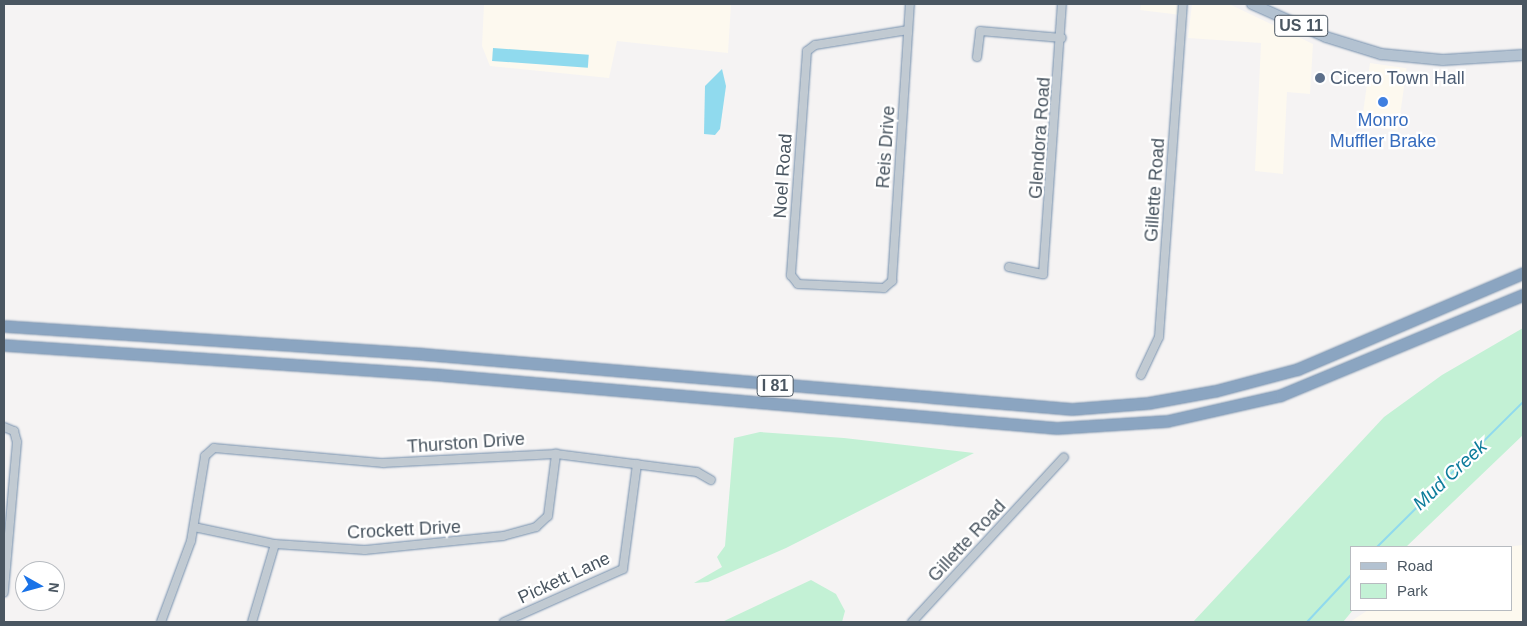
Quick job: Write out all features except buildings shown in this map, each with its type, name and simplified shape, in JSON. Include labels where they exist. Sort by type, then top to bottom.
[{"type":"highway","name":"I 81","points":[[4,326],[423,354],[1072,409],[1148,403],[1215,391],[1298,369],[1523,273]]},
{"type":"highway","name":"I 81","points":[[4,345],[442,375],[1057,428],[1167,421],[1282,395],[1523,295]]},
{"type":"main road","name":"US 11","points":[[1252,4],[1326,37],[1381,54],[1443,60],[1523,55]]},
{"type":"street","name":"Reis Drive","points":[[806,285],[884,288],[893,277],[910,4]]},
{"type":"street","name":"Glendora Road","points":[[1009,267],[1043,274],[1062,38],[1062,4]]},
{"type":"street","name":"Gillette Road","points":[[1141,375],[1159,337],[1183,4]]},
{"type":"street","name":"Noel Road","points":[[806,285],[793,281],[791,275],[806,58],[815,45],[908,30]]},
{"type":"street","points":[[977,57],[980,31],[1062,38]]},
{"type":"street","points":[[4,427],[16,435],[17,448],[4,592]]},
{"type":"street","name":"Thurston Drive","points":[[194,528],[206,456],[220,447],[374,463],[556,454],[697,472],[711,480]]},
{"type":"street","name":"Crockett Drive","points":[[194,528],[275,544],[400,549],[530,529],[548,516],[556,454]]},
{"type":"street","name":"Gillette Road","points":[[912,622],[1064,457]]},
{"type":"street","name":"Pickett Lane","points":[[504,622],[622,569],[637,464]]},
{"type":"street","points":[[161,622],[194,528]]},
{"type":"street","points":[[252,622],[275,544]]},
{"type":"shaded area","points":[[484,4],[731,4],[728,53],[617,41],[609,78],[490,66],[482,46]]},
{"type":"shaded area","points":[[1141,4],[1181,4],[1181,15],[1140,10]]},
{"type":"shaded area","points":[[1192,4],[1229,4],[1313,44],[1310,94],[1287,92],[1283,174],[1255,171],[1261,43],[1188,38]]},
{"type":"shaded area","points":[[1370,63],[1407,68],[1398,131],[1361,125]]},
{"type":"shaded area","points":[[1523,545],[1523,622],[1350,622],[1366,611],[1512,611],[1512,546]]},
{"type":"green space","points":[[1523,328],[1523,435],[1407,546],[1350,546],[1350,611],[1352,611],[1343,622],[1193,622],[1384,417],[1442,375]]},
{"type":"green space","points":[[760,432],[844,438],[974,453],[786,548],[708,582],[694,583],[722,567],[717,557],[725,546],[734,438]]},
{"type":"green space","points":[[811,580],[836,594],[845,611],[842,622],[722,622]]},
{"type":"water","points":[[493,48],[589,55],[588,68],[492,61]]},
{"type":"water","points":[[722,69],[726,86],[720,129],[715,135],[704,134],[705,86]]},
{"type":"waterway","name":"Mud Creek","points":[[1378,546],[1523,402]]},
{"type":"waterway","name":"Mud Creek","points":[[1307,622],[1350,576]]},
{"type":"place","name":"Cicero Town Hall","points":[[1320,78]]},
{"type":"place","name":"Monro Muffler Brake","points":[[1383,102]]}]
